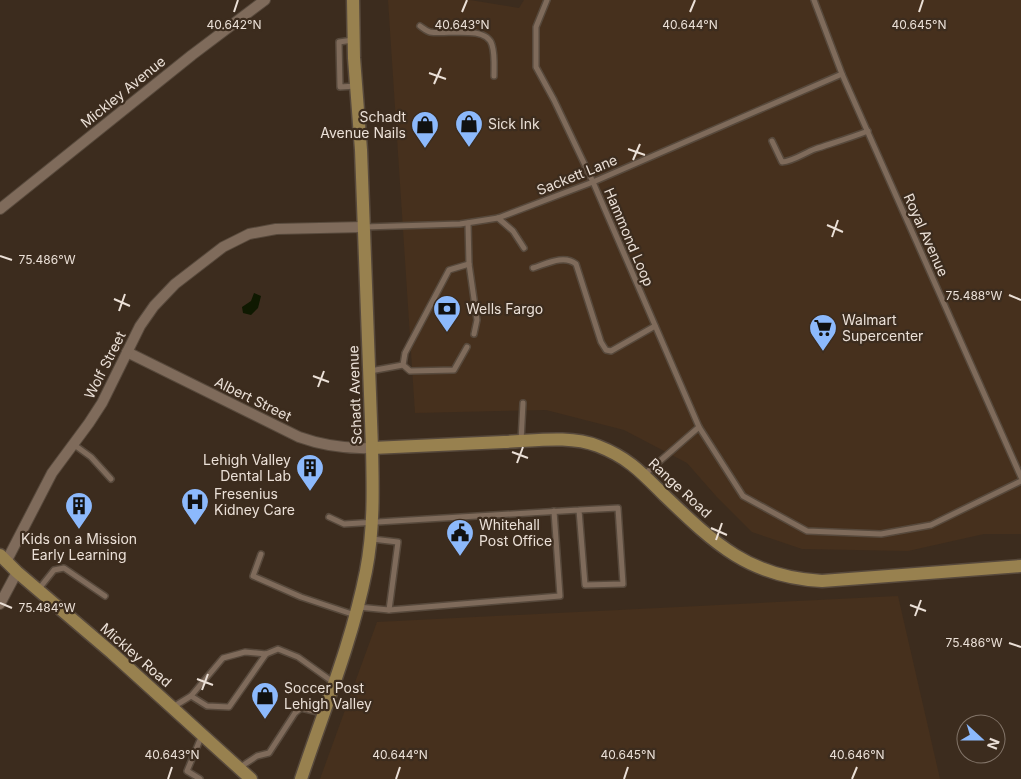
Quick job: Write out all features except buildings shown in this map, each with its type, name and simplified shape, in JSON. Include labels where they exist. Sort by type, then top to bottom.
[{"type":"street","name":"Mickley Avenue","points":[[0,209],[192,55],[265,0]]},
{"type":"street","name":"Schadt Avenue","points":[[301,779],[356,611],[366,569],[372,522],[372,448],[364,227],[353,0]]},
{"type":"street","name":"Wolf Street","points":[[3,558],[52,473],[90,423],[102,403],[144,319],[174,284],[223,246],[249,234],[276,229],[364,227]]},
{"type":"street","name":"Albert Street","points":[[127,352],[299,437],[337,448],[372,448]]},
{"type":"street","name":"Range Road","points":[[372,448],[564,440],[597,445],[615,454],[644,474],[663,494],[726,549],[744,561],[779,575],[822,581],[1021,566]]},
{"type":"street","name":"Mickley Road","points":[[3,558],[251,779]]},
{"type":"street","points":[[0,604],[17,572]]},
{"type":"lane","name":"Hammond Loop","points":[[547,0],[536,27],[536,67],[593,182],[699,427],[742,496],[807,531],[881,534],[931,525],[1021,481]]},
{"type":"lane","name":"Royal Avenue","points":[[814,0],[842,74],[1021,477]]},
{"type":"lane","points":[[420,26],[428,32],[480,34],[488,38],[492,42],[494,76]]},
{"type":"lane","name":"Sackett Lane","points":[[364,227],[468,223],[498,218],[593,182],[842,74]]},
{"type":"lane","points":[[772,141],[782,162],[868,131]]},
{"type":"lane","points":[[498,218],[513,231],[524,248]]},
{"type":"lane","points":[[468,223],[469,264],[477,320],[474,334]]},
{"type":"lane","points":[[533,268],[561,259],[572,261],[576,264],[601,342],[606,350],[611,351],[655,326]]},
{"type":"lane","points":[[403,365],[405,353],[449,270],[469,264]]},
{"type":"lane","points":[[403,365],[410,371],[454,370],[467,347]]},
{"type":"lane","points":[[369,371],[403,365]]},
{"type":"lane","points":[[520,442],[523,403]]},
{"type":"lane","points":[[644,474],[699,427]]},
{"type":"lane","points":[[73,444],[91,457],[111,479]]},
{"type":"lane","points":[[329,517],[344,524],[554,511],[618,508],[623,584],[584,584],[579,510]]},
{"type":"lane","points":[[261,554],[253,576],[301,597],[356,611],[560,596],[554,511]]},
{"type":"lane","points":[[370,538],[398,542],[389,610]]},
{"type":"lane","points":[[38,590],[54,570],[64,568],[104,596]]},
{"type":"lane","points":[[172,708],[191,696],[223,658],[235,653],[266,654],[278,649],[298,657],[333,683]]},
{"type":"lane","points":[[191,696],[207,706],[229,708],[266,654]]},
{"type":"lane","points":[[239,768],[256,756],[269,753],[295,712],[301,708],[323,713]]},
{"type":"lane","points":[[200,779],[187,771],[202,735]]},
{"type":"shaded area","points":[[388,0],[470,0],[519,8],[524,0],[1021,0],[1021,534],[984,534],[908,551],[802,549],[752,532],[716,496],[687,463],[624,430],[546,410],[415,413]]},
{"type":"shaded area","points":[[254,293],[261,296],[258,308],[251,315],[243,313],[242,307],[251,301]]},
{"type":"shaded area","points":[[898,596],[940,779],[320,779],[377,622]]},
{"type":"place","name":"Sick Ink","points":[[469,148]]},
{"type":"place","name":"Schadt Avenue Nails","points":[[425,149]]},
{"type":"place","name":"Wells Fargo","points":[[447,333]]},
{"type":"place","name":"Walmart Supercenter","points":[[823,352]]},
{"type":"place","name":"Lehigh Valley Dental Lab","points":[[310,492]]},
{"type":"place","name":"Fresenius Kidney Care","points":[[195,526]]},
{"type":"place","name":"Kids on a Mission Early Learning","points":[[79,530]]},
{"type":"place","name":"Whitehall Post Office","points":[[460,557]]},
{"type":"place","name":"Soccer Post Lehigh Valley","points":[[265,720]]}]
